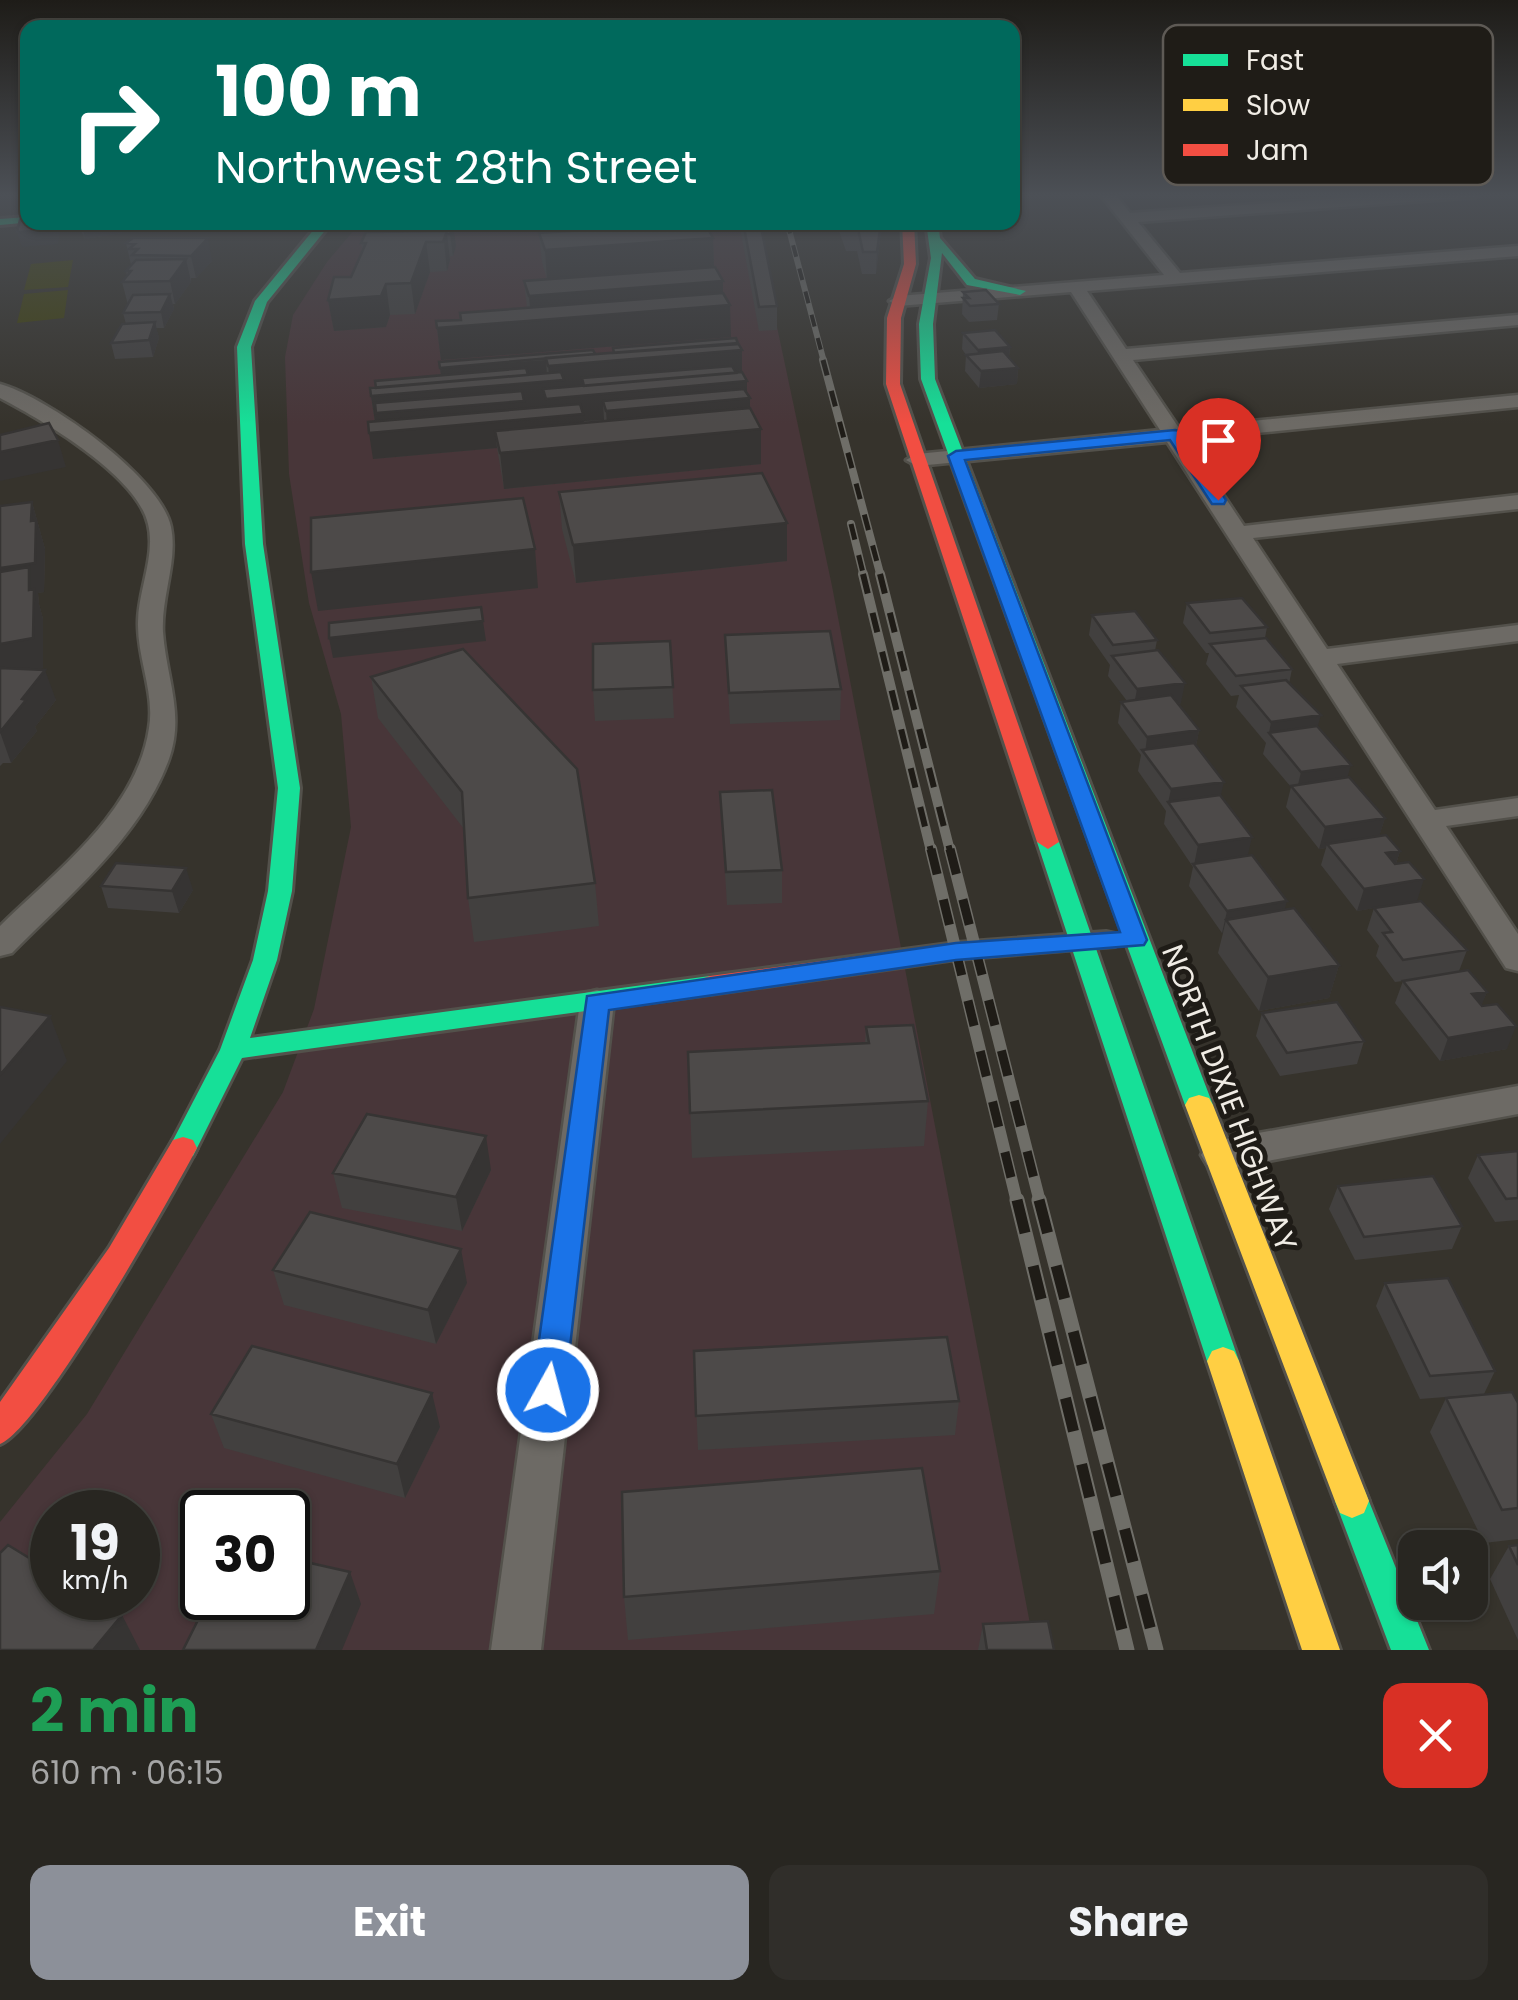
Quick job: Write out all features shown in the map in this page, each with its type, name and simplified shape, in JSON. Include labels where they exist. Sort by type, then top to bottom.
[{"type":"main road","points":[[0,1429],[80,1321],[151,1208],[233,1050],[269,943],[282,871],[289,788],[254,544],[244,347],[261,301],[287,270]]},
{"type":"main road","points":[[908,270],[892,341],[893,384],[1320,1650]]},
{"type":"main road","name":"NORTH DIXIE HIGHWAY","points":[[937,270],[925,336],[928,380],[1135,940],[1410,1650]]},
{"type":"main road","points":[[959,270],[965,280],[978,286],[1020,292]]},
{"type":"main road","points":[[233,1050],[956,951],[1135,940]]},
{"type":"street","points":[[1169,270],[1176,279]]},
{"type":"street","points":[[898,301],[1286,270]]},
{"type":"street","points":[[1076,287],[1518,960]]},
{"type":"street","points":[[1122,355],[1518,320]]},
{"type":"street","points":[[0,390],[119,470],[156,511],[160,530],[150,625],[163,714],[155,758],[134,800],[0,945]]},
{"type":"street","points":[[917,460],[1518,401]]},
{"type":"street","points":[[1239,533],[1518,502]]},
{"type":"street","points":[[1321,658],[1518,633]]},
{"type":"street","points":[[1427,820],[1518,807]]},
{"type":"street","points":[[516,1650],[596,1002]]},
{"type":"street","points":[[1220,1155],[1518,1100]]},
{"type":"shaded area","points":[[29,270],[71,270],[68,287],[24,290]]},
{"type":"shaded area","points":[[322,270],[765,270],[832,586],[1035,1650],[0,1650],[0,1522],[87,1414],[283,1092],[314,1009],[351,827],[341,714],[309,603],[289,474],[285,357],[293,315]]},
{"type":"shaded area","points":[[68,290],[64,318],[17,323],[24,294]]},
{"type":"building","points":[[178,270],[170,281],[122,282],[131,271],[126,271]]},
{"type":"building","points":[[354,270],[416,270],[411,283],[386,284],[381,296],[328,300],[334,277],[351,277]]},
{"type":"building","points":[[717,270],[723,281],[529,296],[524,281]]},
{"type":"building","points":[[752,270],[770,270],[777,306],[759,307]]},
{"type":"building","points":[[986,290],[999,304],[970,306],[963,298],[969,298],[963,292]]},
{"type":"building","points":[[723,293],[730,305],[437,328],[436,321],[461,320],[460,313]]},
{"type":"building","points":[[170,294],[161,312],[123,313],[133,295]]},
{"type":"building","points":[[155,322],[149,340],[111,343],[122,324]]},
{"type":"building","points":[[995,330],[1010,347],[978,350],[963,333]]},
{"type":"building","points":[[736,338],[738,344],[614,353],[613,348]]},
{"type":"building","points":[[738,343],[742,350],[548,366],[546,358]]},
{"type":"building","points":[[593,350],[595,354],[440,368],[439,362]]},
{"type":"building","points":[[1003,351],[1018,368],[981,371],[966,355]]},
{"type":"building","points":[[732,366],[736,373],[584,386],[582,378]]},
{"type":"building","points":[[526,368],[528,375],[376,388],[375,381]]},
{"type":"building","points":[[561,372],[564,380],[371,396],[370,388]]},
{"type":"building","points":[[742,372],[747,381],[546,399],[543,389]]},
{"type":"building","points":[[744,389],[750,398],[606,411],[603,401]]},
{"type":"building","points":[[522,391],[524,401],[376,413],[375,403]]},
{"type":"building","points":[[580,404],[583,414],[369,433],[368,422]]},
{"type":"building","points":[[750,408],[761,429],[500,453],[495,431]]},
{"type":"building","points":[[49,423],[58,440],[0,452],[0,435]]},
{"type":"building","points":[[762,473],[787,523],[573,545],[559,492]]},
{"type":"building","points":[[523,498],[535,549],[311,572],[311,518]]},
{"type":"building","points":[[32,502],[31,521],[36,520],[35,563],[0,568],[0,506]]},
{"type":"building","points":[[29,567],[29,590],[34,589],[33,638],[0,644],[0,572]]},
{"type":"building","points":[[1242,598],[1267,627],[1210,633],[1187,603]]},
{"type":"building","points":[[481,607],[483,621],[329,638],[329,623]]},
{"type":"building","points":[[1135,611],[1157,640],[1113,645],[1092,615]]},
{"type":"building","points":[[830,631],[841,689],[729,693],[725,635]]},
{"type":"building","points":[[1266,638],[1292,669],[1236,676],[1210,644]]},
{"type":"building","points":[[670,641],[673,687],[593,690],[593,644]]},
{"type":"building","points":[[463,649],[577,769],[595,883],[468,898],[462,792],[371,677]]},
{"type":"building","points":[[1158,650],[1185,683],[1137,689],[1112,656]]},
{"type":"building","points":[[0,668],[45,670],[0,732]]},
{"type":"building","points":[[1286,680],[1321,715],[1271,722],[1241,686]]},
{"type":"building","points":[[1171,695],[1199,730],[1147,737],[1121,702]]},
{"type":"building","points":[[1317,726],[1351,765],[1301,772],[1269,733]]},
{"type":"building","points":[[1194,743],[1224,782],[1171,789],[1142,750]]},
{"type":"building","points":[[1349,777],[1385,818],[1325,827],[1291,786]]},
{"type":"building","points":[[772,790],[782,870],[726,872],[720,792]]},
{"type":"building","points":[[1220,795],[1252,837],[1198,845],[1168,802]]},
{"type":"building","points":[[1386,835],[1400,851],[1386,853],[1395,864],[1409,862],[1424,879],[1364,889],[1327,844]]},
{"type":"building","points":[[1252,855],[1287,901],[1227,911],[1193,864]]},
{"type":"building","points":[[116,863],[186,868],[172,891],[101,886]]},
{"type":"building","points":[[1421,901],[1467,950],[1403,960],[1383,933],[1392,932],[1374,908]]},
{"type":"building","points":[[1294,908],[1339,965],[1268,977],[1226,920]]},
{"type":"building","points":[[1468,970],[1487,992],[1472,994],[1482,1006],[1497,1004],[1516,1026],[1448,1038],[1403,981]]},
{"type":"building","points":[[1337,1002],[1364,1041],[1287,1053],[1262,1013]]},
{"type":"building","points":[[0,1007],[50,1016],[0,1075]]},
{"type":"building","points":[[913,1025],[928,1101],[690,1113],[688,1052],[869,1043],[866,1027]]},
{"type":"building","points":[[367,1114],[486,1136],[456,1197],[333,1173]]},
{"type":"building","points":[[1518,1151],[1518,1198],[1506,1199],[1478,1155]]},
{"type":"building","points":[[1433,1176],[1462,1226],[1364,1237],[1338,1186]]},
{"type":"building","points":[[310,1212],[461,1249],[428,1310],[273,1270]]},
{"type":"building","points":[[1448,1278],[1495,1371],[1430,1376],[1385,1283]]},
{"type":"building","points":[[947,1337],[959,1401],[696,1416],[694,1351]]},
{"type":"building","points":[[252,1346],[432,1393],[397,1464],[211,1414]]},
{"type":"building","points":[[1512,1392],[1518,1403],[1518,1508],[1502,1510],[1446,1398]]},
{"type":"building","points":[[922,1468],[940,1571],[624,1597],[622,1492]]},
{"type":"building","points":[[8,1545],[30,1558],[30,1620],[118,1620],[93,1650],[0,1650],[0,1553]]},
{"type":"building","points":[[1518,1545],[1518,1565],[1509,1546]]},
{"type":"building","points":[[310,1563],[350,1572],[316,1650],[183,1650],[198,1620],[310,1620]]},
{"type":"building","points":[[1048,1621],[1054,1650],[987,1650],[983,1624]]},
{"type":"railway","points":[[800,270],[824,362]]},
{"type":"railway","points":[[823,360],[881,577]]},
{"type":"railway","points":[[851,524],[864,577]]},
{"type":"railway","points":[[863,574],[931,851]]},
{"type":"railway","points":[[880,574],[950,851]]},
{"type":"railway","points":[[931,849],[1017,1202]]},
{"type":"railway","points":[[950,849],[1040,1202]]},
{"type":"railway","points":[[1017,1200],[1127,1650]]},
{"type":"railway","points":[[1039,1200],[1156,1650]]},
{"type":"traffic: fast","points":[[183,1148],[233,1050],[265,960],[280,891],[289,788],[254,544],[244,347],[261,301],[287,270]]},
{"type":"traffic: fast","points":[[935,270],[926,324],[928,379],[1199,1105]]},
{"type":"traffic: fast","points":[[962,270],[971,282],[1020,291]]},
{"type":"traffic: fast","points":[[1048,842],[1223,1361]]},
{"type":"traffic: fast","points":[[233,1050],[710,985]]},
{"type":"traffic: fast","points":[[1352,1501],[1410,1650]]},
{"type":"traffic: slow","points":[[1199,1105],[1352,1501]]},
{"type":"traffic: slow","points":[[1223,1361],[1321,1650]]},
{"type":"traffic: jam","points":[[908,270],[894,318],[893,384],[1048,842]]},
{"type":"traffic: jam","points":[[710,985],[956,951],[1106,940]]},
{"type":"traffic: jam","points":[[0,1429],[97,1292],[183,1148]]},
{"type":"route","points":[[548,1390],[596,1002],[956,951],[1037,943],[1135,940],[956,456],[1175,435],[1218,500]]}]
